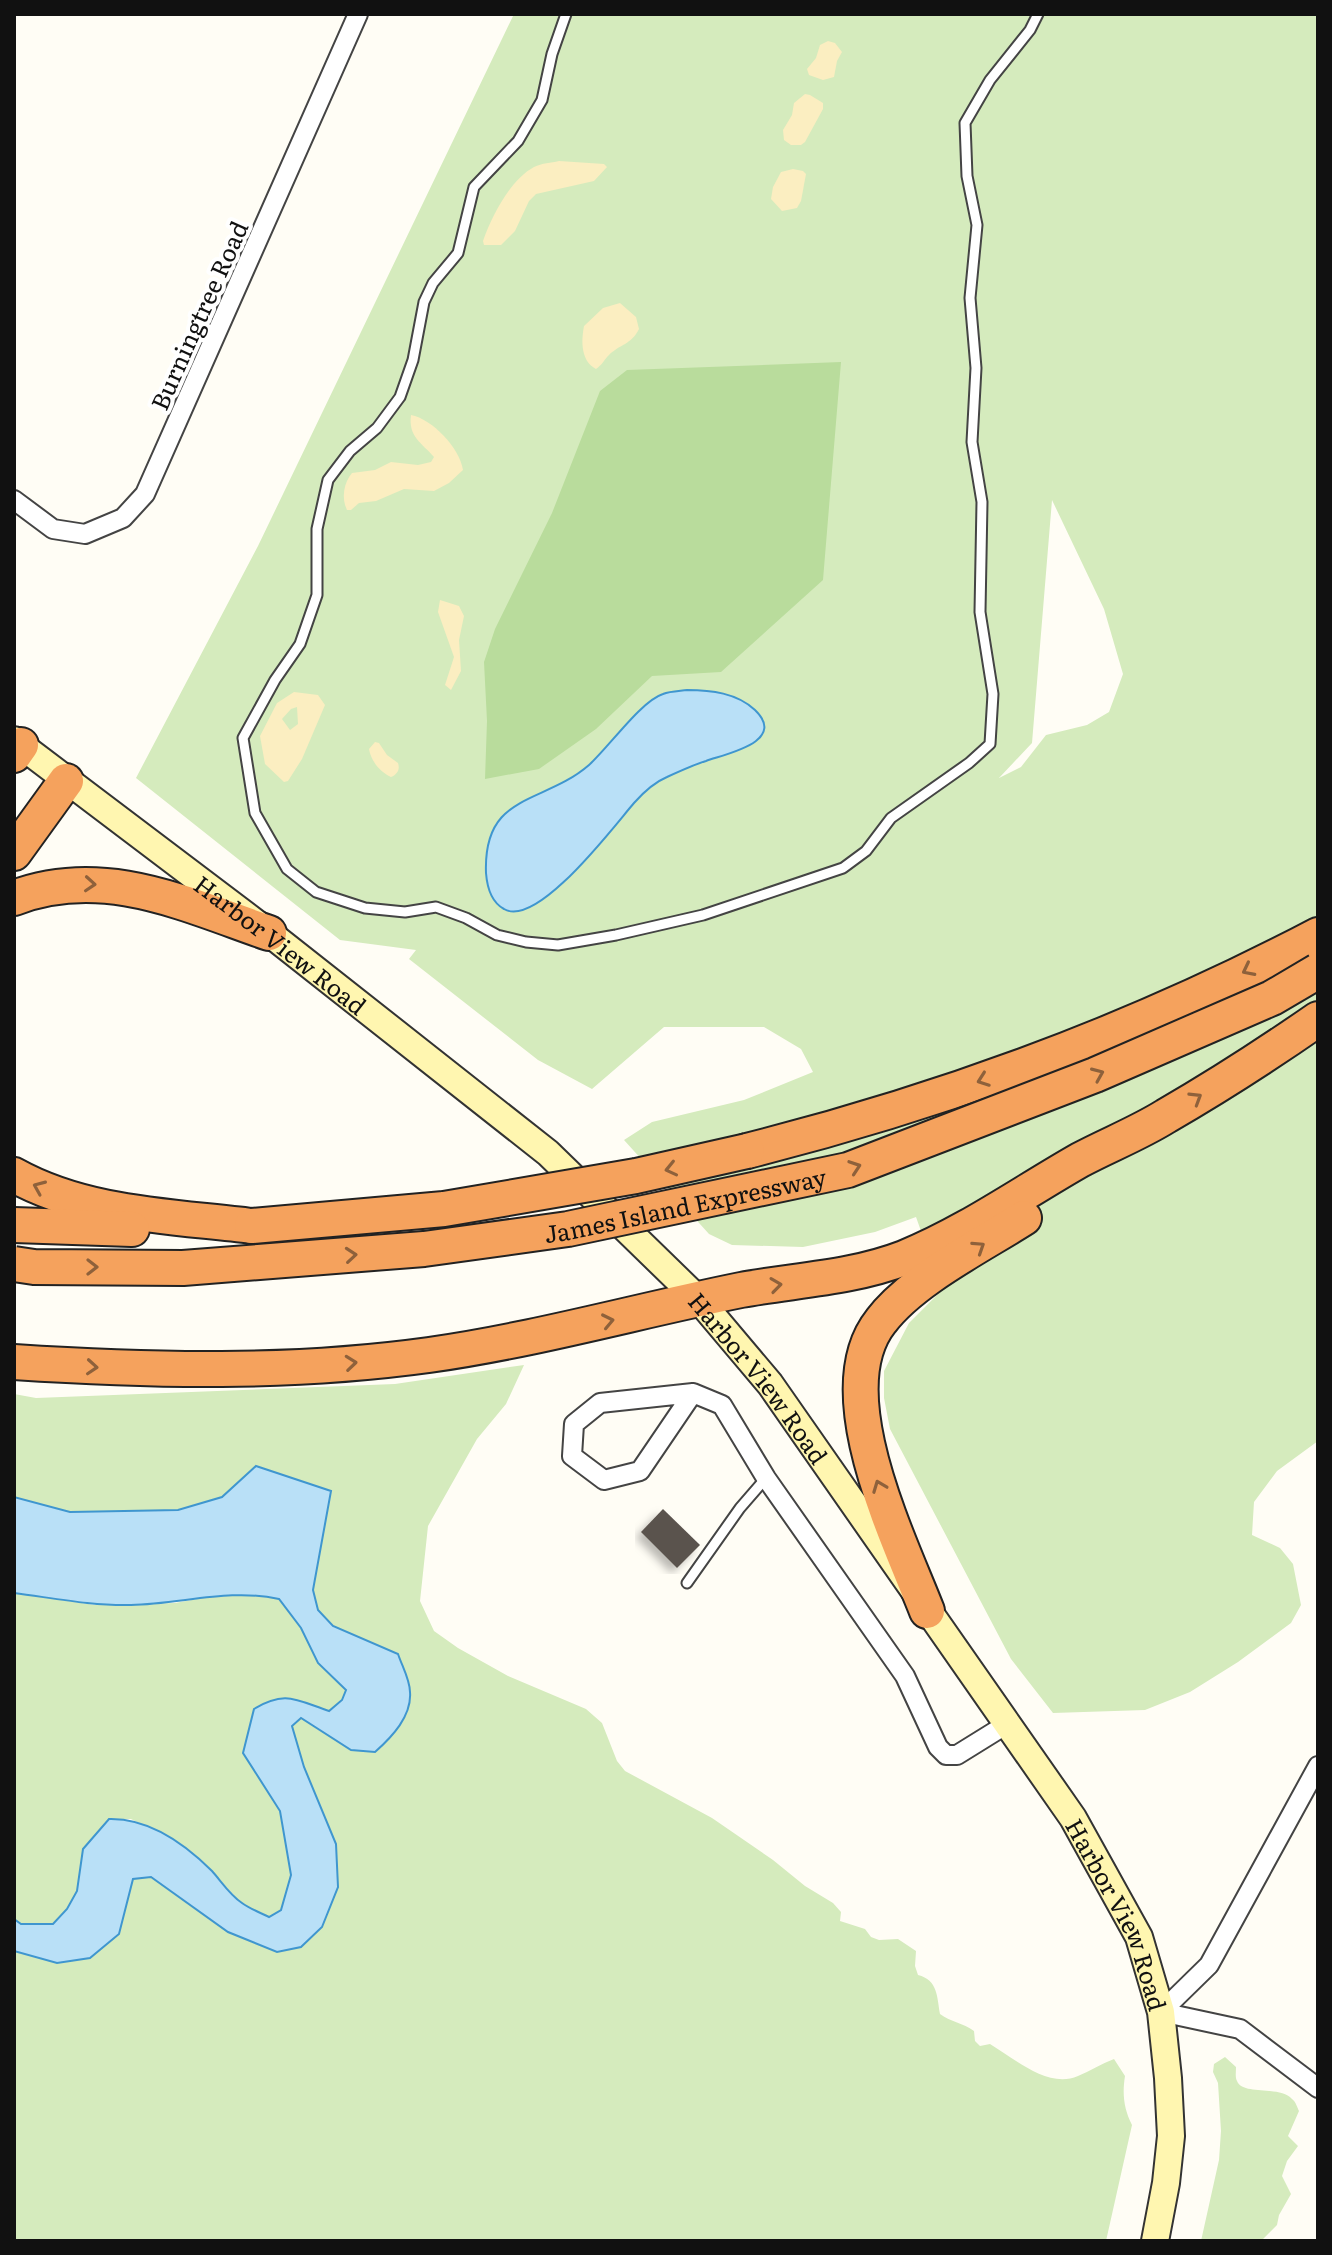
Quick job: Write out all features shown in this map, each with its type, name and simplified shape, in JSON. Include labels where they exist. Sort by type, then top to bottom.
[{"type":"highway","points":[[14,853],[66,781]]},
{"type":"highway","points":[[14,898],[28,892],[81,883],[142,890],[269,933]]},
{"type":"highway","name":"James Island Expressway","points":[[14,1225],[97,1230],[252,1226],[444,1209],[636,1176],[824,1132],[924,1102],[1164,1010],[1318,935]]},
{"type":"highway","name":"James Island Expressway","points":[[14,1264],[34,1267],[183,1268],[424,1249],[568,1229],[848,1170],[1095,1075],[1272,998],[1318,971]]},
{"type":"highway","points":[[927,1611],[874,1474],[859,1395],[865,1347],[910,1273],[950,1236],[1083,1159],[1164,1118],[1318,1019]]},
{"type":"highway","points":[[14,1175],[34,1186],[91,1206],[252,1226]]},
{"type":"highway","points":[[14,1362],[125,1369],[301,1368],[429,1355],[550,1333],[741,1291],[866,1270],[910,1273]]},
{"type":"main road","name":"Harbor View Road","points":[[16,747],[269,933],[548,1153],[700,1301],[770,1384],[1073,1818],[1139,1937],[1161,2012],[1168,2078],[1171,2136],[1155,2241]]},
{"type":"street","name":"Burningtree Road","points":[[14,500],[53,529],[85,534],[123,518],[145,494],[358,14]]},
{"type":"street","points":[[693,1393],[640,1471],[604,1480],[572,1456],[574,1424],[600,1403],[693,1393],[722,1405],[766,1478],[905,1676],[938,1747],[946,1755],[957,1755],[1007,1724]]},
{"type":"street","points":[[1161,2012],[1209,1965],[1318,1766]]},
{"type":"street","points":[[1161,2012],[1240,2029],[1318,2088]]},
{"type":"lane","points":[[566,14],[552,54],[542,100],[518,141],[474,187],[458,253],[433,283],[424,302],[413,360],[400,397],[377,428],[350,451],[328,480],[317,529],[317,595],[300,644],[275,680],[243,738],[255,813],[287,869],[316,892],[365,908],[405,912],[436,907],[466,918],[497,935],[558,945],[703,915],[843,868],[866,851],[891,818],[969,763],[990,744],[993,694],[980,612],[982,502],[972,442],[976,368],[970,298],[977,225],[967,176],[965,123],[990,80],[1030,30],[1038,14]]},
{"type":"lane","points":[[687,1583],[740,1508],[766,1478]]},
{"type":"green space","points":[[514,14],[1318,14],[1318,1441],[1277,1471],[1254,1502],[1252,1535],[1280,1548],[1293,1564],[1301,1605],[1291,1623],[1190,1692],[1145,1710],[1053,1713],[1011,1659],[890,1429],[884,1398],[884,1371],[909,1323],[942,1290],[916,1217],[875,1232],[803,1247],[732,1245],[709,1234],[624,1140],[652,1122],[744,1100],[813,1072],[801,1049],[764,1027],[664,1027],[592,1089],[538,1060],[409,959],[416,950],[340,940],[136,778],[258,546]],"holes":[[[1052,500],[1104,609],[1123,674],[1109,712],[1087,725],[1046,735],[1021,767],[999,778],[1032,743]]]},
{"type":"green space","points":[[841,362],[823,580],[721,672],[652,676],[596,729],[539,769],[485,779],[487,721],[484,662],[495,629],[552,513],[600,391],[627,370]]},
{"type":"green space","points":[[524,1365],[506,1404],[477,1439],[428,1526],[420,1601],[434,1631],[508,1676],[586,1709],[602,1723],[617,1761],[625,1771],[712,1818],[773,1860],[805,1886],[833,1903],[841,1912],[840,1921],[865,1929],[871,1937],[879,1940],[898,1939],[916,1951],[918,1975],[933,1985],[940,2014],[974,2031],[975,2041],[980,2046],[990,2044],[1032,2070],[1055,2079],[1078,2076],[1114,2059],[1125,2076],[1124,2102],[1132,2125],[1106,2241],[14,2241],[14,1951],[23,1954],[119,1934],[133,1879],[151,1877],[228,1932],[277,1952],[338,1887],[336,1844],[304,1767],[292,1726],[301,1718],[320,1731],[390,1738],[407,1712],[410,1691],[355,1637],[333,1626],[318,1610],[313,1591],[331,1491],[256,1466],[222,1497],[178,1510],[70,1512],[14,1497],[14,1394],[36,1398],[395,1384]]},
{"type":"green space","points":[[14,1593],[95,1605],[175,1603],[230,1593],[279,1599],[301,1628],[318,1663],[346,1690],[342,1700],[329,1711],[293,1699],[243,1753],[280,1811],[291,1875],[281,1910],[270,1918],[241,1903],[210,1869],[181,1844],[131,1819],[109,1819],[83,1849],[77,1891],[67,1909],[53,1924],[21,1924],[14,1919]]},
{"type":"green space","points":[[1225,2057],[1236,2067],[1236,2079],[1241,2086],[1286,2095],[1299,2111],[1288,2136],[1298,2146],[1287,2161],[1282,2176],[1291,2194],[1277,2225],[1261,2241],[1201,2241],[1219,2160],[1221,2131],[1214,2064]]},
{"type":"sand","points":[[828,41],[835,43],[842,52],[834,77],[823,80],[809,75],[807,69],[816,58],[820,45]]},
{"type":"sand","points":[[805,94],[823,103],[823,109],[805,142],[791,145],[784,140],[783,130],[792,115],[794,103]]},
{"type":"sand","points":[[559,161],[604,164],[607,167],[594,181],[536,194],[529,201],[515,231],[501,245],[484,245],[497,210],[517,181],[534,167]]},
{"type":"sand","points":[[793,169],[806,174],[801,201],[797,208],[782,211],[771,199],[773,187],[781,172]]},
{"type":"sand","points":[[620,303],[636,317],[639,329],[596,369],[587,361],[583,350],[584,326],[603,308]]},
{"type":"sand","points":[[411,415],[428,422],[444,436],[457,453],[463,470],[434,491],[404,489],[376,501],[359,503],[347,510],[344,490],[352,473],[375,470],[391,462],[418,465],[431,462],[434,457],[414,434]]},
{"type":"sand","points":[[440,600],[459,606],[464,616],[459,640],[461,671],[451,690],[445,685],[454,657],[438,612]]},
{"type":"sand","points":[[294,692],[318,695],[325,705],[302,759],[288,781],[284,782],[265,764],[260,736],[277,703]],"holes":[[[297,707],[298,724],[290,730],[282,719]]]},
{"type":"sand","points":[[375,742],[398,763],[398,771],[391,777],[372,758],[369,749]]},
{"type":"water","points":[[687,690],[732,696],[748,704],[763,721],[764,730],[750,745],[686,768],[653,785],[574,872],[535,904],[518,911],[500,906],[490,893],[486,873],[488,847],[494,828],[505,814],[589,765],[654,698]]},
{"type":"water","points":[[256,1466],[331,1491],[313,1590],[318,1610],[333,1626],[398,1654],[410,1687],[410,1701],[404,1718],[375,1752],[351,1750],[301,1718],[292,1726],[304,1767],[336,1844],[338,1887],[322,1927],[301,1947],[277,1952],[228,1932],[151,1877],[133,1879],[119,1934],[90,1958],[57,1963],[14,1951],[14,1919],[21,1924],[53,1924],[67,1909],[77,1891],[83,1849],[109,1819],[138,1823],[165,1834],[201,1861],[245,1905],[269,1917],[281,1910],[291,1875],[280,1811],[243,1753],[254,1709],[283,1698],[329,1711],[342,1700],[346,1690],[318,1663],[301,1628],[279,1599],[242,1595],[116,1605],[14,1593],[14,1497],[70,1512],[178,1510],[222,1497]]},
{"type":"building","points":[[663,1509],[700,1545],[677,1568],[641,1532]]}]
